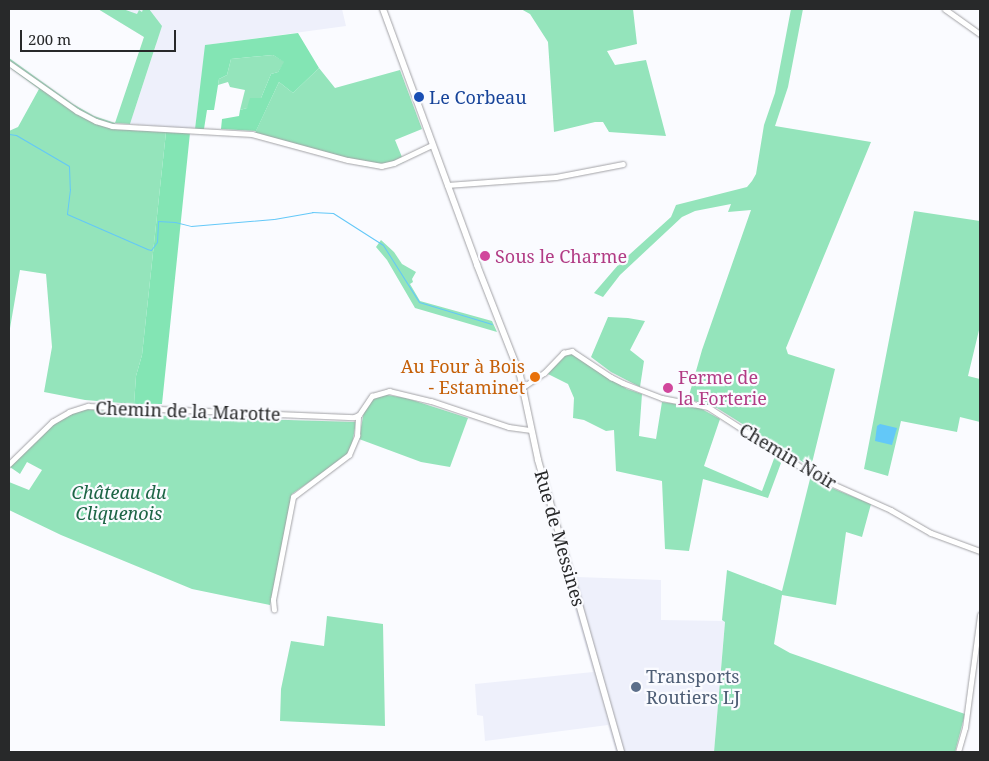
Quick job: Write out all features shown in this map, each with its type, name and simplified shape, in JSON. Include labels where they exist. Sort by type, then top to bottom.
[{"type":"main road","name":"Rue de Messines","points":[[383,9],[523,387],[531,430],[621,752]]},
{"type":"street","points":[[945,9],[980,34]]},
{"type":"street","points":[[9,62],[76,111],[106,125],[252,134],[348,160],[370,164],[388,165],[432,145]]},
{"type":"street","points":[[447,185],[563,176],[623,164]]},
{"type":"street","name":"Chemin Noir","points":[[523,387],[544,373],[562,353],[572,351],[620,381],[662,398],[708,407],[815,476],[891,510],[931,533],[980,551]]},
{"type":"street","points":[[274,610],[273,600],[291,500],[298,491],[349,455],[357,436],[358,416],[372,396],[389,391],[426,400],[509,427],[531,430]]},
{"type":"street","name":"Chemin de la Marotte","points":[[9,464],[52,422],[65,413],[84,407],[358,416]]},
{"type":"street","points":[[958,752],[965,728],[980,615]]},
{"type":"shaded area","points":[[98,9],[342,9],[346,26],[206,45],[195,129],[130,124],[156,45],[143,40],[144,37]]},
{"type":"shaded area","points":[[566,578],[661,580],[661,620],[725,621],[714,752],[616,752],[608,725],[485,741],[483,716],[477,715],[475,684],[593,672]]},
{"type":"green space","points":[[98,9],[123,9],[137,14],[139,10],[142,12],[143,9],[149,9],[162,26],[130,124],[115,123],[144,37]]},
{"type":"green space","points":[[521,9],[633,9],[637,44],[607,51],[615,65],[646,60],[666,136],[609,132],[603,122],[595,122],[554,132],[548,42],[530,14]]},
{"type":"green space","points":[[791,9],[803,9],[788,87],[775,126],[871,142],[786,348],[788,354],[835,369],[811,467],[717,408],[688,399],[702,350],[751,210],[728,212],[731,204],[695,211],[682,217],[620,275],[603,297],[594,293],[619,264],[671,217],[676,205],[747,187],[752,181],[756,174],[764,125],[775,93]]},
{"type":"green space","points":[[298,33],[319,68],[293,93],[279,82],[256,131],[221,129],[222,119],[239,116],[240,110],[247,108],[250,98],[261,98],[271,74],[278,72],[284,62],[273,55],[231,59],[227,75],[219,79],[214,110],[207,110],[204,129],[195,129],[205,45]]},
{"type":"green space","points":[[273,55],[285,62],[278,72],[271,74],[261,98],[247,108],[240,110],[245,90],[230,87],[228,82],[218,85],[219,79],[227,75],[231,59]]},
{"type":"green space","points":[[9,58],[73,104],[94,116],[115,123],[113,129],[166,132],[142,355],[136,376],[134,404],[85,400],[44,392],[52,347],[46,274],[20,270],[9,334],[9,131],[18,127],[39,89],[9,67]]},
{"type":"green space","points":[[319,68],[335,88],[400,70],[422,129],[395,140],[404,162],[392,167],[368,167],[273,140],[253,137],[279,82],[293,93]]},
{"type":"green space","points":[[166,132],[190,133],[162,404],[134,404],[136,376],[142,355]]},
{"type":"green space","points":[[914,211],[980,221],[980,326],[968,376],[980,379],[980,422],[960,417],[957,432],[901,421],[888,476],[864,469]]},
{"type":"green space","points":[[381,240],[394,252],[402,264],[416,272],[412,279],[413,282],[410,284],[420,301],[492,321],[497,332],[415,308],[387,260],[376,247]]},
{"type":"green space","points":[[608,317],[645,321],[630,350],[644,361],[640,387],[611,372],[591,357]]},
{"type":"green space","points":[[571,353],[627,389],[642,394],[639,436],[656,439],[662,402],[698,407],[720,419],[704,466],[762,491],[775,456],[781,463],[768,498],[703,479],[689,551],[665,549],[662,481],[616,471],[614,430],[606,431],[584,420],[573,418],[574,398],[568,384],[548,374],[565,354]]},
{"type":"green space","points":[[387,395],[406,398],[468,418],[450,467],[421,462],[359,439],[364,411],[376,396]]},
{"type":"green space","name":"Château du Cliquenois","points":[[81,409],[180,417],[356,422],[352,445],[345,457],[292,494],[270,605],[192,589],[61,535],[9,510],[9,482],[29,490],[42,470],[27,462],[20,474],[10,467],[54,424]]},
{"type":"green space","points":[[810,479],[871,504],[862,537],[846,532],[836,605],[782,595],[774,644],[790,653],[965,714],[955,752],[714,752],[725,622],[722,620],[727,570],[782,591]]},
{"type":"green space","points":[[327,616],[383,624],[385,726],[280,721],[281,689],[291,641],[324,646]]},
{"type":"water","points":[[880,424],[897,428],[892,445],[875,441],[877,426]]},
{"type":"waterway","points":[[9,134],[16,135],[69,166],[70,189],[67,214],[147,249],[151,250],[157,242],[158,221],[175,222],[191,226],[274,219],[312,212],[333,213],[383,245],[419,302],[492,324]]},
{"type":"place","name":"Le Corbeau","points":[[419,97]]},
{"type":"place","name":"Sous le Charme","points":[[485,256]]},
{"type":"place","name":"Au Four à Bois - Estaminet","points":[[535,377]]},
{"type":"place","name":"Ferme de la Forterie","points":[[668,388]]},
{"type":"place","name":"Transports Routiers LJ","points":[[636,687]]}]
